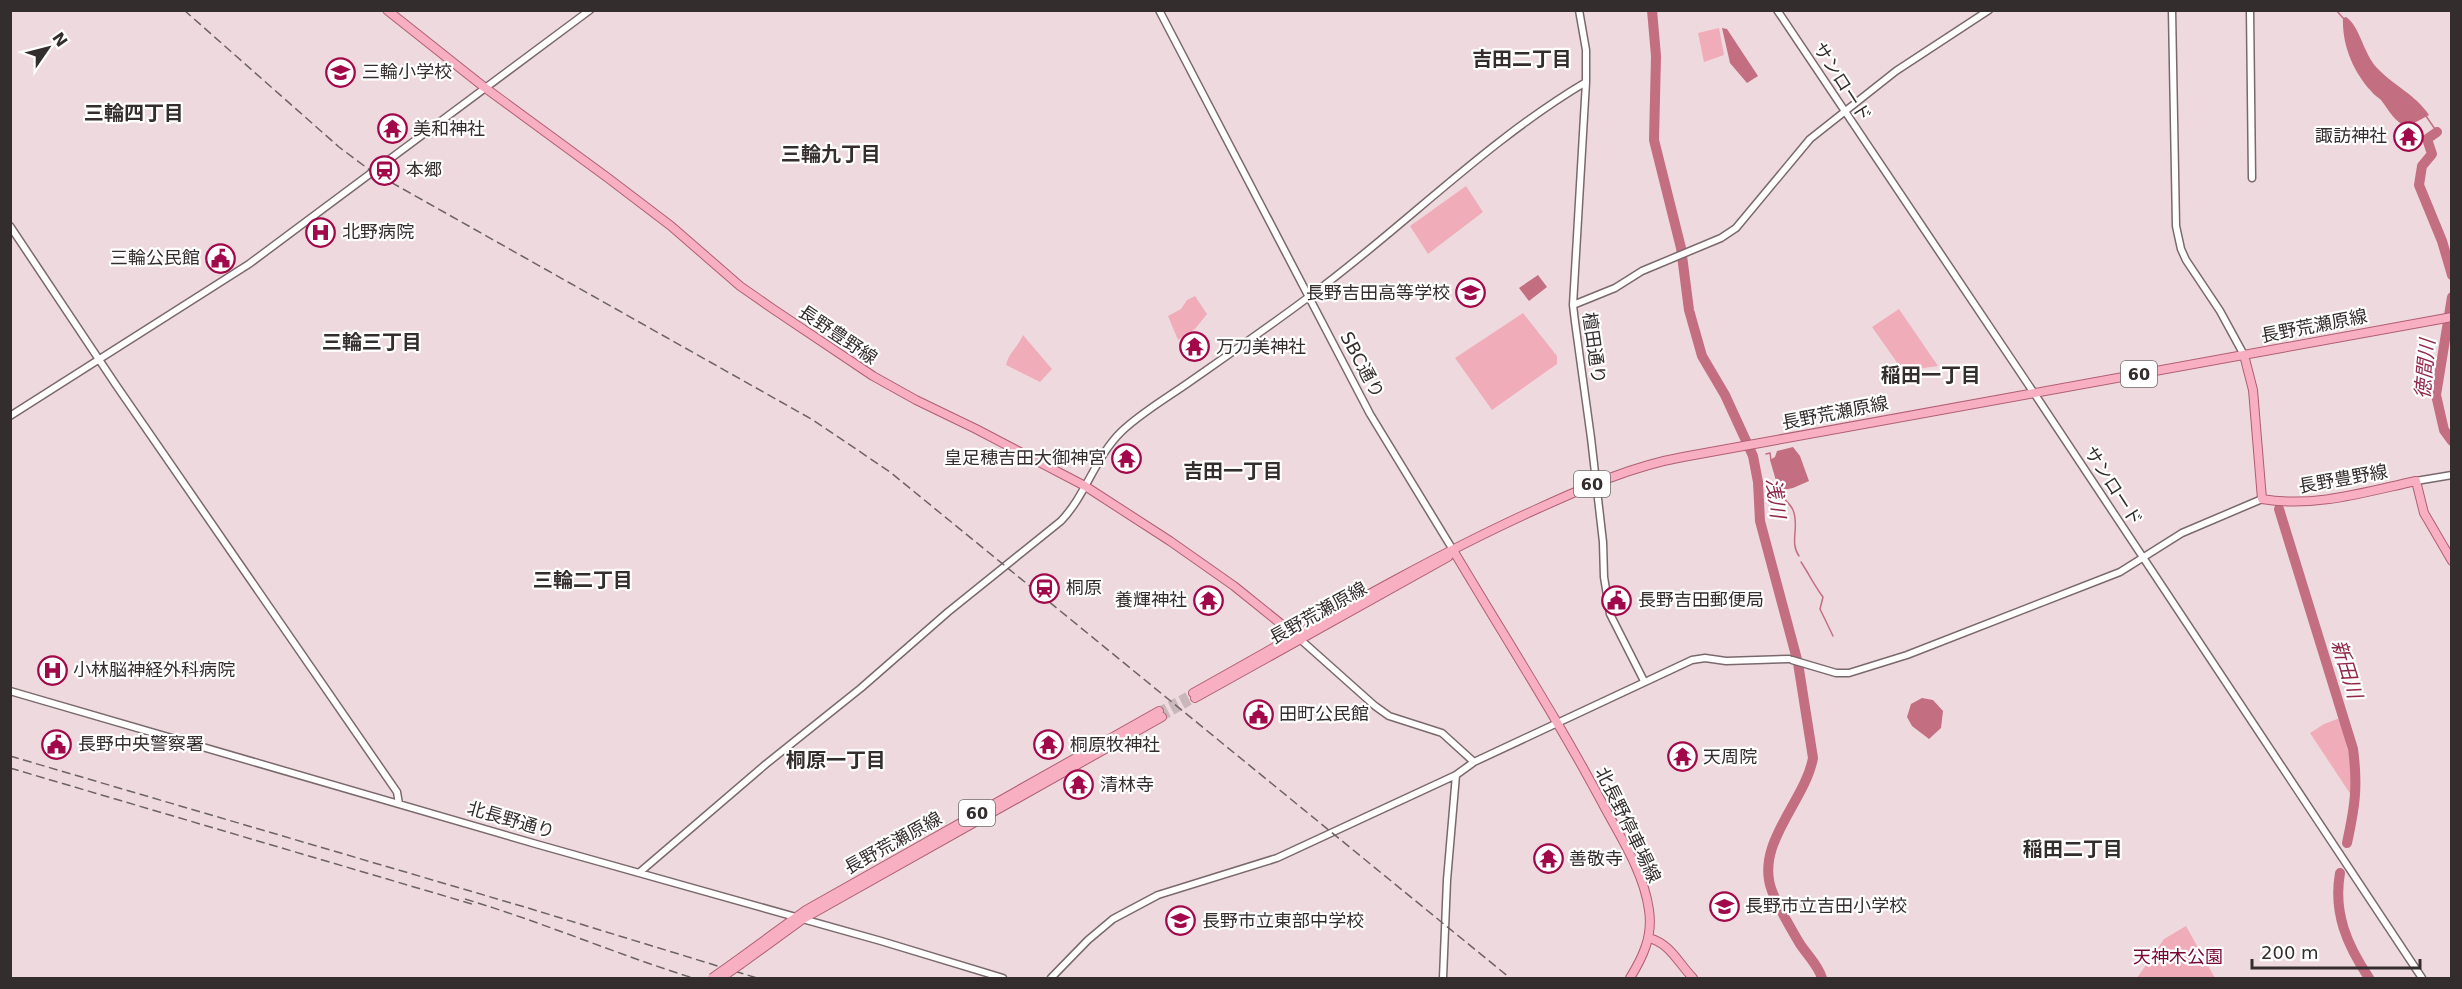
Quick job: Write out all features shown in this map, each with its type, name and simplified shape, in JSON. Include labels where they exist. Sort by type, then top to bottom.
[{"type":"main road","name":"長野豊野線","points":[[387,10],[484,87],[635,199],[740,286],[873,376],[1085,486],[1189,554],[1299,637]]},
{"type":"main road","name":"長野荒瀬原線","points":[[1194,695],[1448,557],[1452,550],[1595,483],[1660,461],[2448,318]]},
{"type":"main road","points":[[2244,355],[2253,390],[2262,500]]},
{"type":"main road","name":"長野豊野線","points":[[2262,500],[2313,503],[2416,481],[2424,513],[2451,561]]},
{"type":"main road","name":"SBC通り","points":[[1452,550],[1557,723]]},
{"type":"main road","name":"長野荒瀬原線","points":[[721,978],[799,918],[930,838],[1161,714]]},
{"type":"main road","name":"北長野停車場線","points":[[1557,723],[1603,803],[1644,885],[1649,911],[1649,938],[1643,956],[1630,978]]},
{"type":"main road","points":[[1649,938],[1660,941],[1693,978]]},
{"type":"main road","name":"長野荒瀬原線","points":[[712,978],[739,962]]},
{"type":"street","points":[[10,416],[249,264],[590,10]]},
{"type":"street","name":"SBC通り","points":[[1159,10],[1371,414],[1452,550]]},
{"type":"street","name":"檀田通り","points":[[1579,10],[1586,50],[1586,82],[1573,306],[1586,399],[1604,577],[1610,614],[1644,681]]},
{"type":"street","name":"サンロード","points":[[1777,10],[2422,978]]},
{"type":"street","points":[[1573,306],[1615,288],[1641,272],[1721,238],[1736,228],[1798,151],[1896,71],[1989,10]]},
{"type":"street","points":[[2172,10],[2176,226],[2186,260],[2220,311],[2244,355]]},
{"type":"street","points":[[2250,10],[2252,178]]},
{"type":"street","points":[[640,872],[772,759],[861,688],[948,612],[1061,521],[1073,508],[1109,444],[1137,418],[1309,297],[1368,252],[1507,135],[1551,103],[1586,82]]},
{"type":"street","points":[[10,226],[397,792],[399,804]]},
{"type":"street","points":[[2416,481],[2451,475]]},
{"type":"street","points":[[1051,978],[1088,940],[1113,919],[1158,895],[1277,858],[1456,775],[1474,762],[1692,660],[1705,658],[1725,661],[1790,660],[1836,673],[1856,671],[1912,653],[2120,572],[2181,533],[2262,500]]},
{"type":"street","points":[[1299,637],[1389,716],[1442,733],[1474,762]]},
{"type":"street","name":"北長野通り","points":[[10,691],[1003,978]]},
{"type":"street","points":[[1443,978],[1447,880],[1456,775]]},
{"type":"green space","points":[[1719,28],[1724,55],[1704,62],[1698,33]]},
{"type":"green space","points":[[1466,186],[1483,212],[1428,254],[1410,226]]},
{"type":"green space","points":[[1195,296],[1207,314],[1195,329],[1178,340],[1168,316],[1181,309],[1187,300]]},
{"type":"green space","points":[[1899,309],[1938,366],[1903,371],[1872,327]]},
{"type":"green space","points":[[1523,313],[1557,356],[1557,364],[1492,410],[1455,358]]},
{"type":"green space","points":[[1023,335],[1052,369],[1040,382],[1006,365]]},
{"type":"green space","points":[[2340,718],[2353,773],[2353,798],[2310,733]]},
{"type":"green space","name":"天神木公園","points":[[2186,926],[2215,978],[2137,978],[2164,939]]},
{"type":"shaded area","points":[[2346,17],[2355,27],[2377,68],[2418,102],[2429,115],[2407,127],[2395,119],[2372,92],[2359,75],[2350,57],[2343,28],[2343,18]]},
{"type":"shaded area","points":[[1722,28],[1727,29],[1758,76],[1747,83],[1730,63]]},
{"type":"shaded area","points":[[1538,275],[1547,287],[1529,301],[1519,288]]},
{"type":"shaded area","points":[[1793,447],[1800,456],[1809,481],[1779,491],[1770,460],[1775,457],[1777,451]]},
{"type":"shaded area","points":[[1922,698],[1933,700],[1943,711],[1941,728],[1929,739],[1912,726],[1907,717],[1911,704]]},
{"type":"waterway","name":"浅川","points":[[1652,10],[1656,56],[1654,140],[1681,248],[1689,310],[1702,356],[1725,395],[1753,456],[1758,482],[1760,521],[1798,663],[1813,758],[1801,791],[1775,840],[1768,874],[1772,891],[1781,911],[1822,978]]},
{"type":"waterway","points":[[2336,10],[2343,18]]},
{"type":"waterway","points":[[2426,116],[2437,132]]},
{"type":"waterway","name":"徳間川","points":[[2437,132],[2427,139],[2432,154],[2422,166],[2419,185],[2442,241],[2452,275]]},
{"type":"waterway","name":"徳間川","points":[[2452,297],[2436,395],[2444,430],[2452,441]]},
{"type":"waterway","points":[[1766,454],[1770,453],[1771,460]]},
{"type":"waterway","points":[[1780,490],[1782,496],[1792,507],[1795,516],[1795,545],[1799,556]]},
{"type":"waterway","name":"新田川","points":[[2279,509],[2353,749],[2355,796],[2347,843]]},
{"type":"waterway","points":[[1801,562],[1823,597],[1820,609],[1833,636]]},
{"type":"waterway","name":"新田川","points":[[2340,873],[2338,888],[2340,915],[2348,941],[2369,978]]},
{"type":"tunnel","points":[[1159,711],[1193,693]]},
{"type":"tunnel","points":[[1162,717],[1195,698]]},
{"type":"railway","points":[[184,10],[339,147],[371,171],[813,420],[890,472],[1510,978]]},
{"type":"railway","points":[[10,756],[528,908],[757,978]]},
{"type":"railway","points":[[10,768],[472,904]]},
{"type":"railway","points":[[465,899],[693,978]]},
{"type":"place","name":"三輪小学校","points":[[341,72]]},
{"type":"place","name":"美和神社","points":[[392,129]]},
{"type":"place","name":"諏訪神社","points":[[2408,136]]},
{"type":"place","name":"本郷","points":[[385,170]]},
{"type":"place","name":"北野病院","points":[[321,232]]},
{"type":"place","name":"三輪公民館","points":[[221,258]]},
{"type":"place","name":"長野吉田高等学校","points":[[1471,293]]},
{"type":"place","name":"万刀美神社","points":[[1195,347]]},
{"type":"place","name":"皇足穂吉田大御神宮","points":[[1127,458]]},
{"type":"place","name":"桐原","points":[[1045,588]]},
{"type":"place","name":"養輝神社","points":[[1208,600]]},
{"type":"place","name":"長野吉田郵便局","points":[[1617,600]]},
{"type":"place","name":"小林脳神経外科病院","points":[[52,670]]},
{"type":"place","name":"田町公民館","points":[[1258,714]]},
{"type":"place","name":"長野中央警察署","points":[[57,744]]},
{"type":"place","name":"桐原牧神社","points":[[1049,745]]},
{"type":"place","name":"天周院","points":[[1682,757]]},
{"type":"place","name":"清林寺","points":[[1079,785]]},
{"type":"place","name":"善敬寺","points":[[1548,859]]},
{"type":"place","name":"長野市立吉田小学校","points":[[1724,906]]},
{"type":"place","name":"長野市立東部中学校","points":[[1181,921]]},
{"type":"district","name":"吉田二丁目","points":[[1522,59]]},
{"type":"district","name":"三輪四丁目","points":[[134,113]]},
{"type":"district","name":"三輪九丁目","points":[[831,154]]},
{"type":"district","name":"三輪三丁目","points":[[372,342]]},
{"type":"district","name":"稲田一丁目","points":[[1931,375]]},
{"type":"district","name":"吉田一丁目","points":[[1233,471]]},
{"type":"district","name":"三輪二丁目","points":[[583,580]]},
{"type":"district","name":"桐原一丁目","points":[[836,760]]},
{"type":"district","name":"稲田二丁目","points":[[2073,849]]}]
